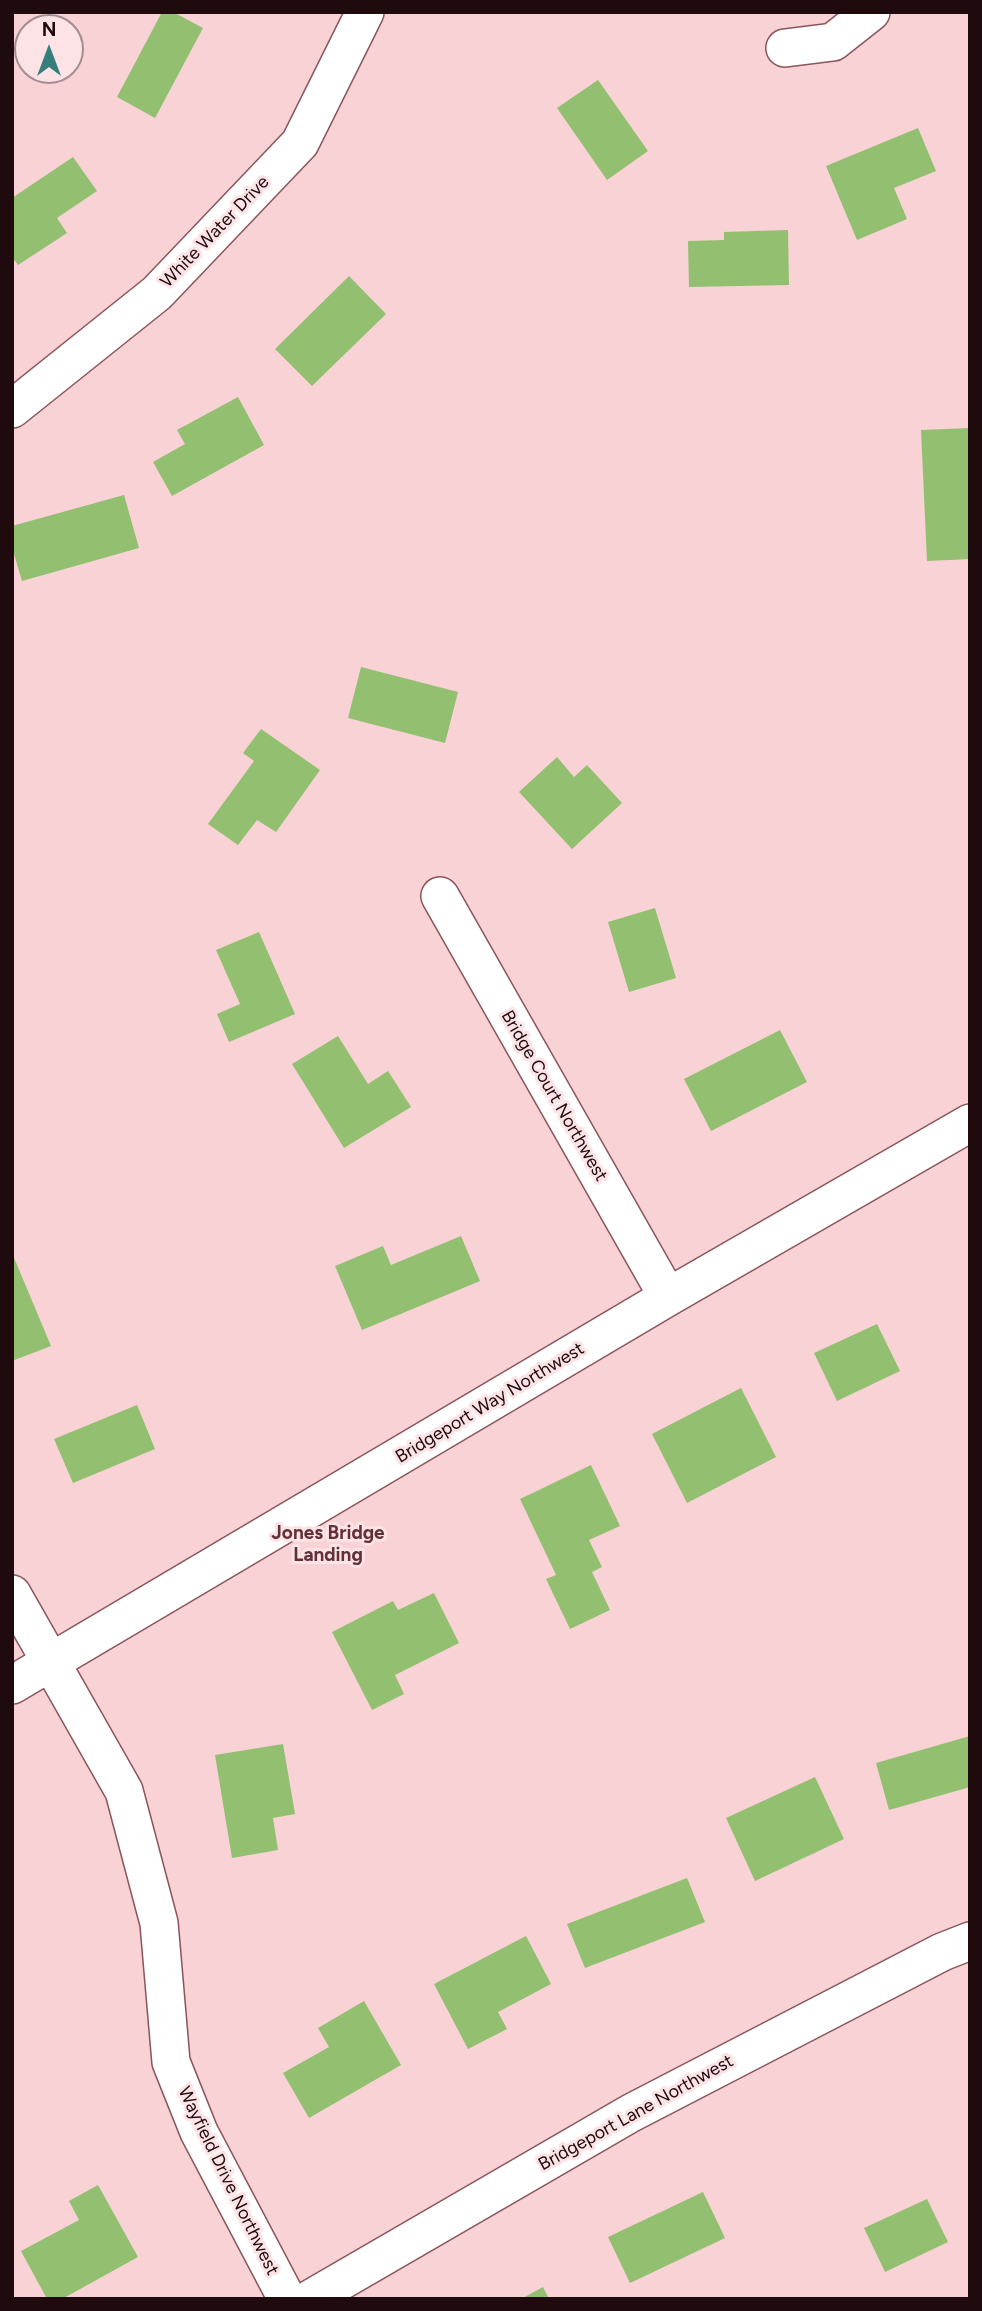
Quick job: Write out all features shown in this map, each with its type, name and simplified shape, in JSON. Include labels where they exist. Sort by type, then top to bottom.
[{"type":"street","name":"White Water Drive","points":[[12,409],[157,293],[300,144],[365,12]]},
{"type":"street","points":[[785,48],[833,42],[871,12]]},
{"type":"street","name":"Bridge Court Northwest","points":[[440,896],[668,1297]]},
{"type":"street","name":"Bridgeport Way Northwest","points":[[12,1685],[668,1297],[970,1123]]},
{"type":"street","name":"Wayfield Drive Northwest","points":[[12,1594],[124,1791],[159,1923],[171,2062],[200,2132],[287,2299]]},
{"type":"street","name":"Bridgeport Lane Northwest","points":[[310,2299],[631,2113],[942,1952],[970,1941]]},
{"type":"building","points":[[162,12],[173,12],[203,28],[155,118],[117,97]]},
{"type":"building","points":[[598,80],[648,151],[607,180],[557,108]]},
{"type":"building","points":[[918,128],[936,171],[894,188],[907,219],[857,240],[826,166]]},
{"type":"building","points":[[73,157],[97,191],[57,218],[67,233],[18,265],[12,257],[12,198]]},
{"type":"building","points":[[788,230],[789,285],[689,287],[688,241],[724,240],[724,232]]},
{"type":"building","points":[[349,276],[386,314],[312,386],[275,349]]},
{"type":"building","points":[[238,397],[264,445],[172,496],[153,462],[185,444],[177,430]]},
{"type":"building","points":[[970,428],[970,559],[927,561],[921,430]]},
{"type":"building","points":[[124,495],[139,548],[22,581],[12,547],[12,526]]},
{"type":"building","points":[[361,667],[458,692],[445,743],[348,718]]},
{"type":"building","points":[[261,729],[320,770],[276,832],[257,820],[238,845],[208,824],[254,761],[243,753]]},
{"type":"building","points":[[557,757],[574,777],[587,765],[622,803],[572,849],[519,792]]},
{"type":"building","points":[[655,908],[676,978],[629,992],[608,922]]},
{"type":"building","points":[[259,932],[295,1014],[229,1042],[217,1014],[240,1004],[216,950]]},
{"type":"building","points":[[780,1030],[807,1082],[711,1131],[684,1079]]},
{"type":"building","points":[[338,1036],[368,1084],[388,1071],[411,1107],[344,1148],[292,1064]]},
{"type":"building","points":[[461,1236],[480,1281],[362,1330],[335,1266],[383,1246],[391,1265]]},
{"type":"building","points":[[12,1253],[51,1346],[12,1361]]},
{"type":"building","points":[[877,1324],[900,1371],[837,1401],[814,1353]]},
{"type":"building","points":[[741,1388],[776,1457],[687,1503],[652,1434]]},
{"type":"building","points":[[137,1405],[155,1449],[73,1483],[54,1439]]},
{"type":"building","points":[[591,1465],[620,1526],[589,1540],[602,1567],[592,1572],[610,1610],[570,1629],[546,1579],[556,1575],[520,1499]]},
{"type":"building","points":[[434,1593],[459,1643],[395,1675],[404,1694],[372,1710],[332,1632],[393,1601],[398,1610]]},
{"type":"building","points":[[970,1736],[970,1787],[889,1810],[876,1763]]},
{"type":"building","points":[[283,1744],[295,1814],[273,1818],[278,1850],[232,1858],[215,1755]]},
{"type":"building","points":[[815,1777],[844,1839],[755,1881],[726,1818]]},
{"type":"building","points":[[687,1878],[705,1922],[585,1968],[567,1924]]},
{"type":"building","points":[[526,1936],[551,1984],[498,2012],[507,2029],[468,2049],[434,1984]]},
{"type":"building","points":[[364,2001],[401,2065],[309,2118],[283,2073],[329,2047],[318,2028]]},
{"type":"building","points":[[98,2185],[138,2257],[62,2299],[47,2299],[21,2251],[79,2220],[69,2201]]},
{"type":"building","points":[[703,2192],[725,2238],[630,2283],[608,2237]]},
{"type":"building","points":[[927,2199],[948,2242],[885,2272],[864,2228]]},
{"type":"building","points":[[543,2287],[549,2299],[521,2299]]},
{"type":"district","name":"Jones Bridge Landing","points":[[328,1544]]}]
